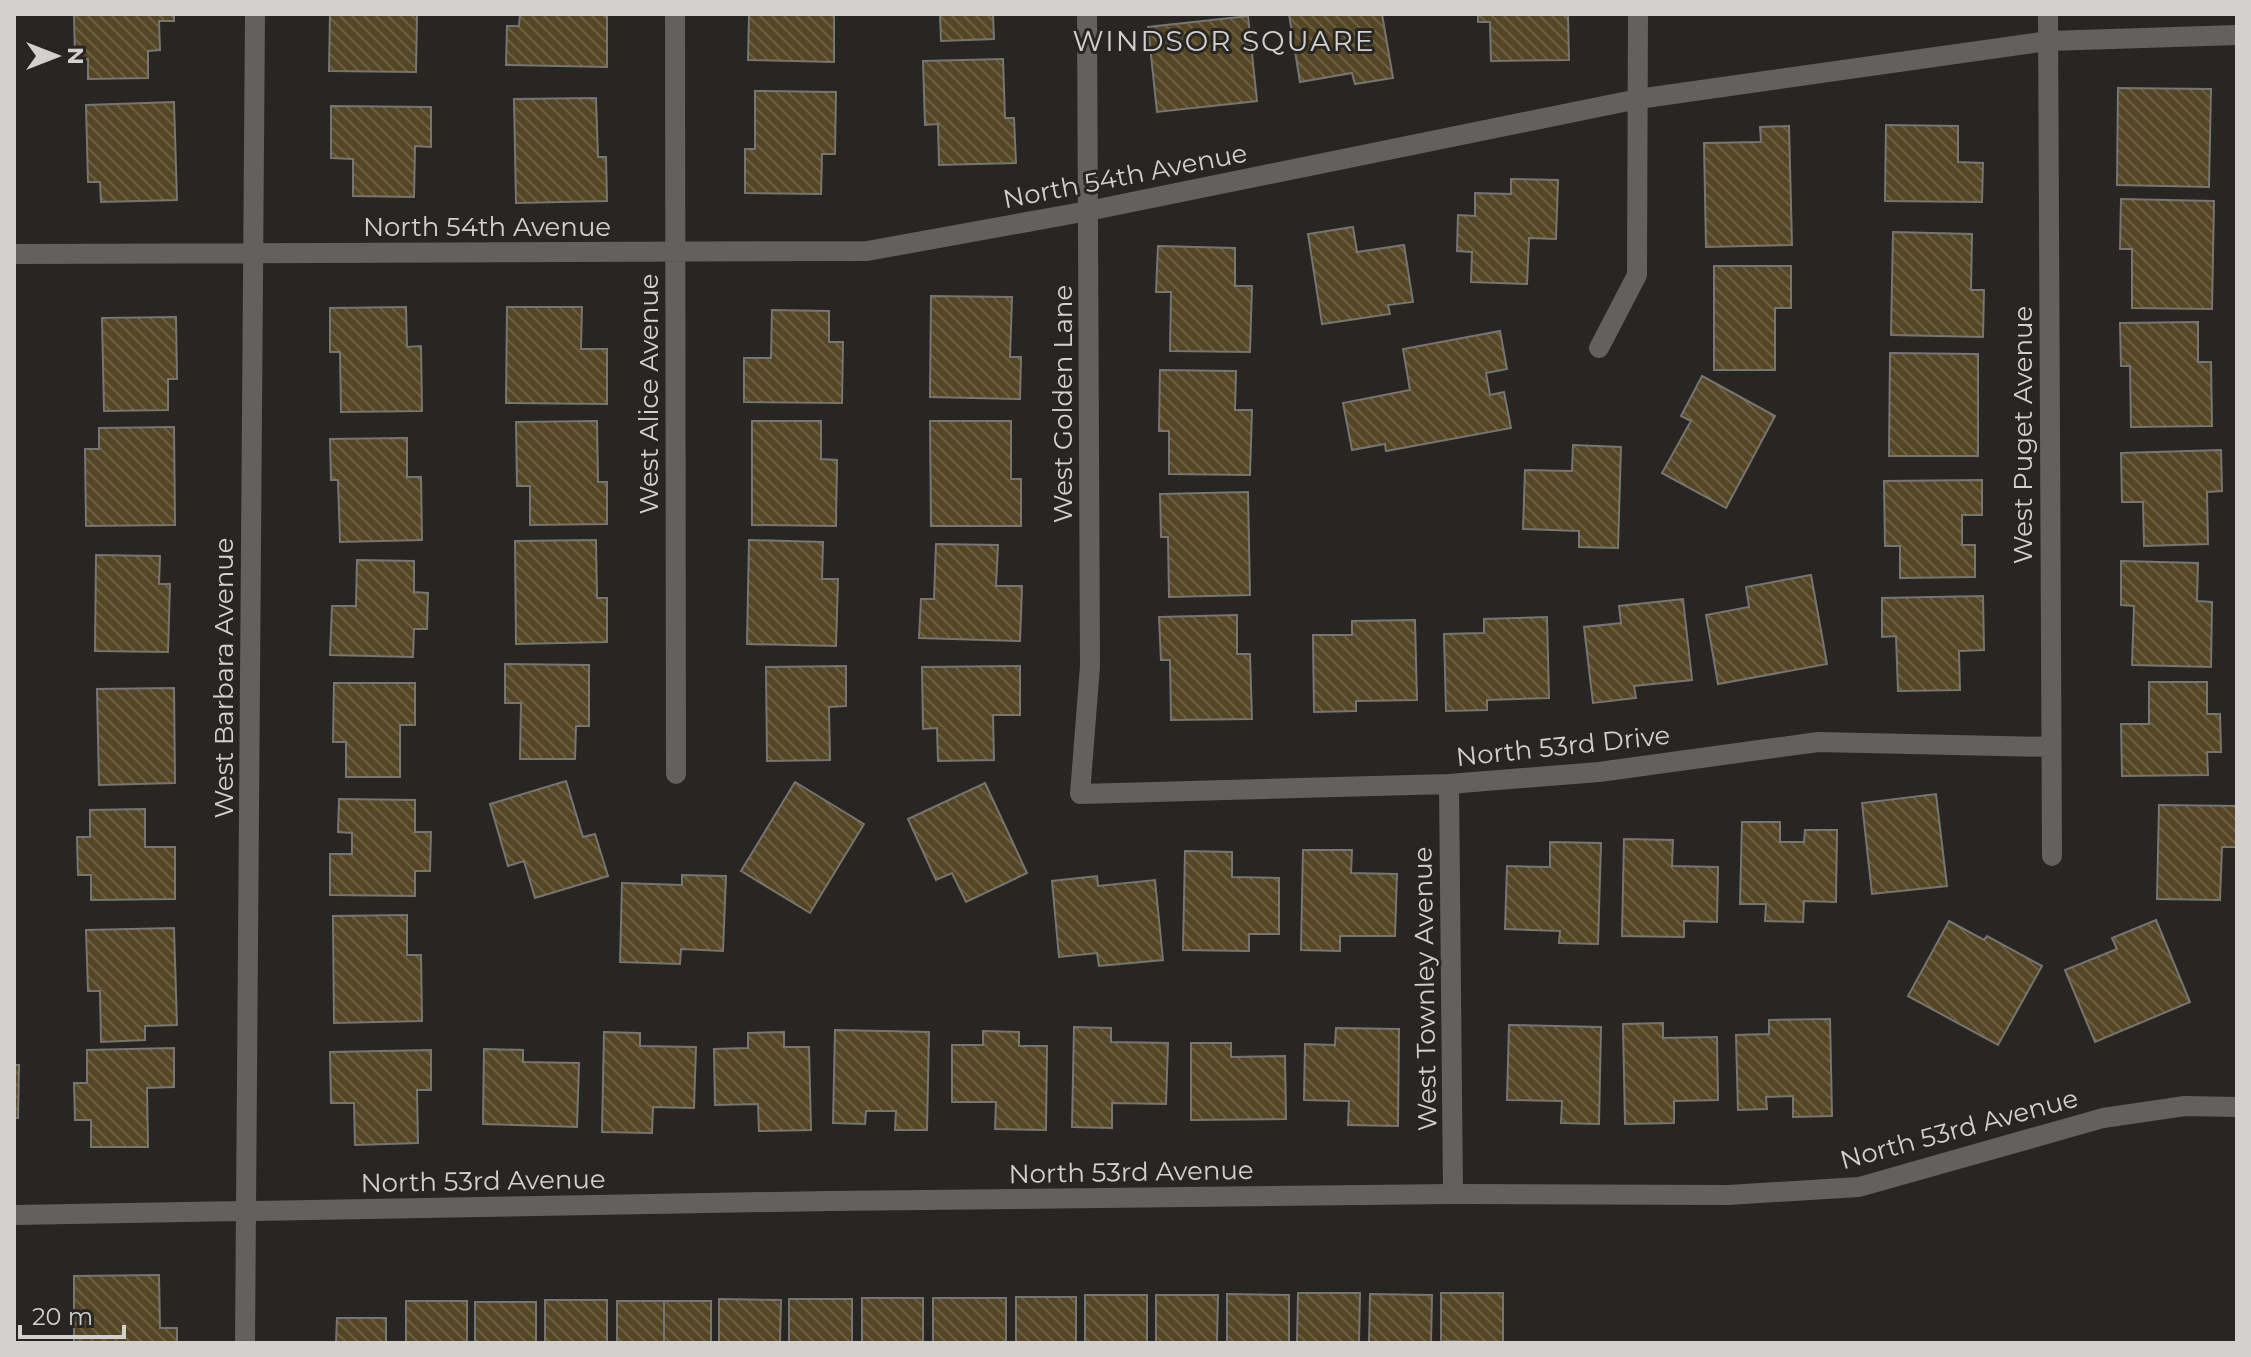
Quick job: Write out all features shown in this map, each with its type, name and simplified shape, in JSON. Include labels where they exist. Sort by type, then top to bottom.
[{"type":"street","name":"West Barbara Avenue","points":[[245,1343],[255,14]]},
{"type":"street","name":"West Alice Avenue","points":[[675,14],[676,774]]},
{"type":"street","name":"West Golden Lane","points":[[1080,794],[1090,666],[1087,14]]},
{"type":"street","points":[[1599,348],[1637,275],[1638,14]]},
{"type":"street","name":"West Puget Avenue","points":[[2048,14],[2052,856]]},
{"type":"street","name":"North 54th Avenue","points":[[14,254],[867,251],[1088,211],[1638,99],[2048,41],[2237,35]]},
{"type":"street","name":"North 53rd Drive","points":[[1080,794],[1449,784],[1599,772],[1818,742],[2050,747]]},
{"type":"street","name":"West Townley Avenue","points":[[1449,784],[1453,1194]]},
{"type":"street","name":"North 53rd Avenue","points":[[14,1215],[1453,1194],[1728,1195],[1859,1187],[2103,1118],[2185,1106],[2237,1107]]},
{"type":"building","points":[[74,14],[174,14],[174,21],[159,21],[160,50],[148,51],[148,78],[88,79],[88,59],[75,60]]},
{"type":"building","points":[[330,14],[417,14],[416,72],[329,71]]},
{"type":"building","points":[[520,14],[607,15],[607,67],[506,65],[507,26],[519,26]]},
{"type":"building","points":[[749,14],[834,14],[834,62],[748,60]]},
{"type":"building","points":[[940,14],[993,14],[994,39],[941,41]]},
{"type":"building","points":[[1289,14],[1382,14],[1393,78],[1355,84],[1352,73],[1300,82]]},
{"type":"building","points":[[1478,14],[1568,14],[1569,60],[1491,61],[1490,22],[1478,22]]},
{"type":"building","points":[[1248,16],[1257,101],[1157,112],[1148,27]]},
{"type":"building","points":[[1003,59],[1005,118],[1014,118],[1016,163],[939,165],[938,124],[925,125],[923,61]]},
{"type":"building","points":[[2118,88],[2211,89],[2209,187],[2117,185]]},
{"type":"building","points":[[755,91],[836,92],[835,154],[822,154],[821,194],[745,193],[745,149],[755,149]]},
{"type":"building","points":[[596,98],[598,157],[606,157],[607,201],[516,203],[514,99]]},
{"type":"building","points":[[174,102],[177,200],[101,202],[100,182],[88,182],[86,105]]},
{"type":"building","points":[[331,106],[431,107],[431,147],[415,146],[414,197],[353,196],[353,159],[331,158]]},
{"type":"building","points":[[1886,125],[1958,126],[1958,162],[1983,163],[1982,202],[1885,201]]},
{"type":"building","points":[[1789,126],[1792,245],[1706,247],[1704,143],[1761,142],[1760,127]]},
{"type":"building","points":[[1511,179],[1558,180],[1556,239],[1529,238],[1527,284],[1471,282],[1472,252],[1457,251],[1458,215],[1475,216],[1475,193],[1511,194]]},
{"type":"building","points":[[2121,199],[2214,201],[2212,309],[2132,308],[2132,249],[2120,249]]},
{"type":"building","points":[[1353,227],[1357,252],[1404,245],[1413,302],[1388,305],[1390,314],[1322,324],[1308,234]]},
{"type":"building","points":[[1893,232],[1972,234],[1971,290],[1984,290],[1983,337],[1891,335]]},
{"type":"building","points":[[1158,246],[1235,248],[1235,286],[1252,286],[1250,352],[1170,351],[1171,292],[1156,292]]},
{"type":"building","points":[[1714,266],[1791,266],[1791,308],[1775,308],[1775,370],[1714,370]]},
{"type":"building","points":[[931,296],[1012,297],[1010,357],[1021,357],[1020,399],[930,397]]},
{"type":"building","points":[[406,307],[407,347],[421,346],[422,411],[341,412],[340,352],[330,352],[330,308]]},
{"type":"building","points":[[507,307],[582,307],[581,349],[607,349],[607,404],[506,403]]},
{"type":"building","points":[[772,310],[829,311],[829,342],[843,342],[842,403],[744,402],[744,358],[771,358]]},
{"type":"building","points":[[176,317],[177,379],[168,379],[168,410],[104,411],[102,318]]},
{"type":"building","points":[[2198,322],[2198,362],[2211,362],[2212,426],[2131,427],[2130,366],[2121,366],[2120,323]]},
{"type":"building","points":[[1500,331],[1507,369],[1486,373],[1490,395],[1504,392],[1511,428],[1386,451],[1385,444],[1352,450],[1343,403],[1410,390],[1403,349]]},
{"type":"building","points":[[1890,353],[1978,354],[1978,456],[1889,456]]},
{"type":"building","points":[[1160,370],[1236,371],[1235,410],[1252,410],[1250,475],[1169,474],[1169,431],[1159,431]]},
{"type":"building","points":[[1702,376],[1775,416],[1726,508],[1662,473],[1691,421],[1681,416]]},
{"type":"building","points":[[597,421],[598,482],[607,482],[607,524],[530,525],[530,486],[517,486],[516,422]]},
{"type":"building","points":[[752,421],[821,421],[821,459],[837,460],[836,526],[752,525]]},
{"type":"building","points":[[930,421],[1011,421],[1011,479],[1021,479],[1021,526],[931,526]]},
{"type":"building","points":[[174,427],[175,525],[86,526],[85,449],[99,449],[99,428]]},
{"type":"building","points":[[407,438],[407,477],[421,477],[422,540],[340,542],[338,480],[331,480],[330,439]]},
{"type":"building","points":[[1573,445],[1621,447],[1618,548],[1579,547],[1579,531],[1523,529],[1525,470],[1572,471]]},
{"type":"building","points":[[2221,450],[2222,491],[2207,492],[2208,544],[2144,546],[2143,502],[2122,502],[2121,453]]},
{"type":"building","points":[[1982,480],[1982,515],[1962,515],[1962,545],[1975,545],[1975,577],[1900,578],[1900,546],[1885,546],[1884,481]]},
{"type":"building","points":[[1248,492],[1250,595],[1169,597],[1168,537],[1161,537],[1160,494]]},
{"type":"building","points":[[596,540],[597,598],[607,598],[607,642],[516,644],[515,541]]},
{"type":"building","points":[[749,540],[823,542],[822,579],[838,579],[836,646],[747,644]]},
{"type":"building","points":[[936,544],[998,545],[996,586],[1022,586],[1020,641],[919,638],[921,599],[934,599]]},
{"type":"building","points":[[96,555],[160,556],[159,584],[170,584],[168,652],[95,651]]},
{"type":"building","points":[[357,560],[414,561],[414,592],[428,593],[427,629],[414,629],[413,657],[330,655],[332,606],[356,606]]},
{"type":"building","points":[[2121,561],[2198,563],[2197,601],[2212,602],[2211,667],[2132,665],[2134,606],[2121,605]]},
{"type":"building","points":[[1811,575],[1827,664],[1718,684],[1706,615],[1749,607],[1746,587]]},
{"type":"building","points":[[1983,596],[1984,650],[1959,651],[1960,690],[1898,691],[1896,636],[1882,637],[1882,598]]},
{"type":"building","points":[[1683,599],[1692,680],[1634,686],[1636,698],[1593,703],[1584,627],[1621,623],[1619,606]]},
{"type":"building","points":[[1237,615],[1237,654],[1250,654],[1252,719],[1171,720],[1170,660],[1161,660],[1159,617]]},
{"type":"building","points":[[1547,617],[1549,698],[1487,700],[1487,710],[1446,711],[1444,634],[1484,633],[1484,619]]},
{"type":"building","points":[[1415,620],[1417,700],[1356,701],[1356,711],[1314,712],[1313,635],[1352,635],[1352,621]]},
{"type":"building","points":[[505,664],[589,665],[589,726],[576,726],[575,759],[520,759],[521,703],[505,703]]},
{"type":"building","points":[[846,666],[846,706],[829,707],[830,760],[767,761],[766,667]]},
{"type":"building","points":[[1020,666],[1020,715],[993,715],[994,760],[938,761],[937,728],[923,729],[922,667]]},
{"type":"building","points":[[2149,682],[2207,682],[2207,714],[2220,714],[2221,752],[2207,752],[2208,775],[2122,776],[2121,724],[2149,724]]},
{"type":"building","points":[[334,683],[415,683],[415,725],[400,725],[400,777],[346,777],[346,742],[333,742]]},
{"type":"building","points":[[174,688],[175,783],[99,785],[97,689]]},
{"type":"building","points":[[566,781],[583,837],[595,834],[608,876],[535,898],[524,861],[508,866],[490,804]]},
{"type":"building","points":[[795,782],[864,824],[810,913],[741,871]]},
{"type":"building","points":[[985,783],[1027,873],[966,902],[952,873],[936,880],[908,819]]},
{"type":"building","points":[[1936,794],[1947,886],[1872,894],[1862,803]]},
{"type":"building","points":[[339,799],[415,800],[415,832],[431,832],[430,871],[415,871],[415,896],[330,895],[330,854],[352,854],[352,833],[338,832]]},
{"type":"building","points":[[2159,805],[2237,806],[2236,847],[2222,847],[2220,900],[2157,899]]},
{"type":"building","points":[[145,809],[145,847],[175,847],[175,899],[91,900],[91,875],[78,875],[77,837],[90,837],[90,810]]},
{"type":"building","points":[[1742,822],[1780,822],[1780,842],[1804,842],[1805,830],[1837,830],[1836,902],[1804,901],[1803,922],[1765,921],[1766,904],[1740,904]]},
{"type":"building","points":[[1624,839],[1673,840],[1672,866],[1718,867],[1717,922],[1684,921],[1684,937],[1622,936]]},
{"type":"building","points":[[1550,842],[1601,843],[1598,944],[1559,943],[1560,931],[1505,929],[1507,866],[1550,867]]},
{"type":"building","points":[[1303,850],[1352,850],[1351,873],[1397,874],[1395,936],[1340,936],[1340,951],[1301,950]]},
{"type":"building","points":[[1185,851],[1232,852],[1232,877],[1279,878],[1279,934],[1249,934],[1249,951],[1183,950]]},
{"type":"building","points":[[682,875],[726,876],[723,951],[681,949],[680,964],[620,962],[622,883],[682,885]]},
{"type":"building","points":[[1097,876],[1098,886],[1155,880],[1163,960],[1099,966],[1097,953],[1059,957],[1052,881]]},
{"type":"building","points":[[407,915],[407,955],[421,955],[422,1021],[334,1023],[333,916]]},
{"type":"building","points":[[2156,920],[2190,1002],[2095,1042],[2065,970],[2117,949],[2112,938]]},
{"type":"building","points":[[1949,921],[1984,940],[1987,936],[2042,966],[1998,1045],[1908,996]]},
{"type":"building","points":[[174,928],[177,1025],[145,1026],[145,1040],[101,1042],[100,991],[88,991],[86,930]]},
{"type":"building","points":[[1830,1019],[1832,1116],[1793,1117],[1793,1096],[1766,1097],[1767,1109],[1738,1110],[1736,1035],[1769,1034],[1769,1020]]},
{"type":"building","points":[[1663,1023],[1663,1038],[1717,1037],[1718,1100],[1674,1101],[1674,1123],[1625,1124],[1623,1024]]},
{"type":"building","points":[[1509,1025],[1601,1027],[1599,1124],[1561,1123],[1562,1101],[1507,1100]]},
{"type":"building","points":[[1074,1027],[1111,1028],[1111,1042],[1168,1043],[1166,1104],[1112,1103],[1112,1128],[1072,1127]]},
{"type":"building","points":[[1336,1028],[1399,1029],[1398,1126],[1348,1125],[1349,1101],[1304,1100],[1305,1044],[1335,1045]]},
{"type":"building","points":[[835,1030],[929,1032],[927,1130],[895,1130],[896,1111],[866,1111],[865,1124],[833,1123]]},
{"type":"building","points":[[983,1031],[1019,1032],[1019,1046],[1047,1046],[1046,1130],[995,1129],[996,1102],[952,1102],[952,1045],[983,1045]]},
{"type":"building","points":[[604,1032],[640,1033],[640,1046],[696,1047],[694,1108],[653,1107],[652,1133],[602,1132]]},
{"type":"building","points":[[784,1032],[784,1047],[809,1047],[811,1130],[759,1131],[758,1104],[715,1105],[714,1049],[748,1048],[748,1033]]},
{"type":"building","points":[[1191,1043],[1231,1043],[1231,1057],[1285,1056],[1286,1119],[1191,1120]]},
{"type":"building","points":[[174,1048],[174,1087],[147,1088],[148,1147],[91,1147],[91,1120],[75,1120],[74,1083],[87,1083],[87,1050]]},
{"type":"building","points":[[484,1049],[523,1050],[523,1062],[579,1063],[577,1127],[483,1124]]},
{"type":"building","points":[[431,1050],[431,1090],[417,1090],[418,1143],[355,1145],[354,1103],[331,1103],[330,1052]]},
{"type":"building","points":[[14,1065],[19,1065],[18,1118],[14,1118]]},
{"type":"building","points":[[159,1275],[160,1328],[177,1328],[177,1343],[74,1343],[74,1276]]},
{"type":"building","points":[[1298,1293],[1360,1293],[1359,1342],[1297,1342]]},
{"type":"building","points":[[1441,1293],[1503,1293],[1503,1342],[1441,1341]]},
{"type":"building","points":[[1227,1294],[1289,1295],[1289,1343],[1227,1343]]},
{"type":"building","points":[[1370,1294],[1432,1295],[1431,1343],[1369,1343]]},
{"type":"building","points":[[1085,1295],[1147,1295],[1147,1343],[1085,1343]]},
{"type":"building","points":[[1156,1295],[1218,1295],[1217,1343],[1156,1343]]},
{"type":"building","points":[[1016,1297],[1076,1297],[1076,1343],[1016,1343]]},
{"type":"building","points":[[862,1298],[923,1298],[923,1343],[862,1343]]},
{"type":"building","points":[[933,1298],[1006,1298],[1006,1343],[933,1343]]},
{"type":"building","points":[[719,1299],[781,1300],[780,1343],[719,1343]]},
{"type":"building","points":[[789,1299],[852,1299],[852,1343],[789,1343]]},
{"type":"building","points":[[545,1300],[607,1300],[607,1343],[545,1343]]},
{"type":"building","points":[[406,1301],[467,1301],[467,1343],[406,1343]]},
{"type":"building","points":[[617,1301],[664,1301],[664,1343],[617,1343]]},
{"type":"building","points":[[664,1301],[711,1301],[711,1343],[664,1343]]},
{"type":"building","points":[[475,1302],[536,1302],[536,1343],[475,1343]]},
{"type":"building","points":[[337,1318],[386,1318],[386,1343],[336,1343]]},
{"type":"district","name":"WINDSOR SQUARE","points":[[1224,41]]}]
